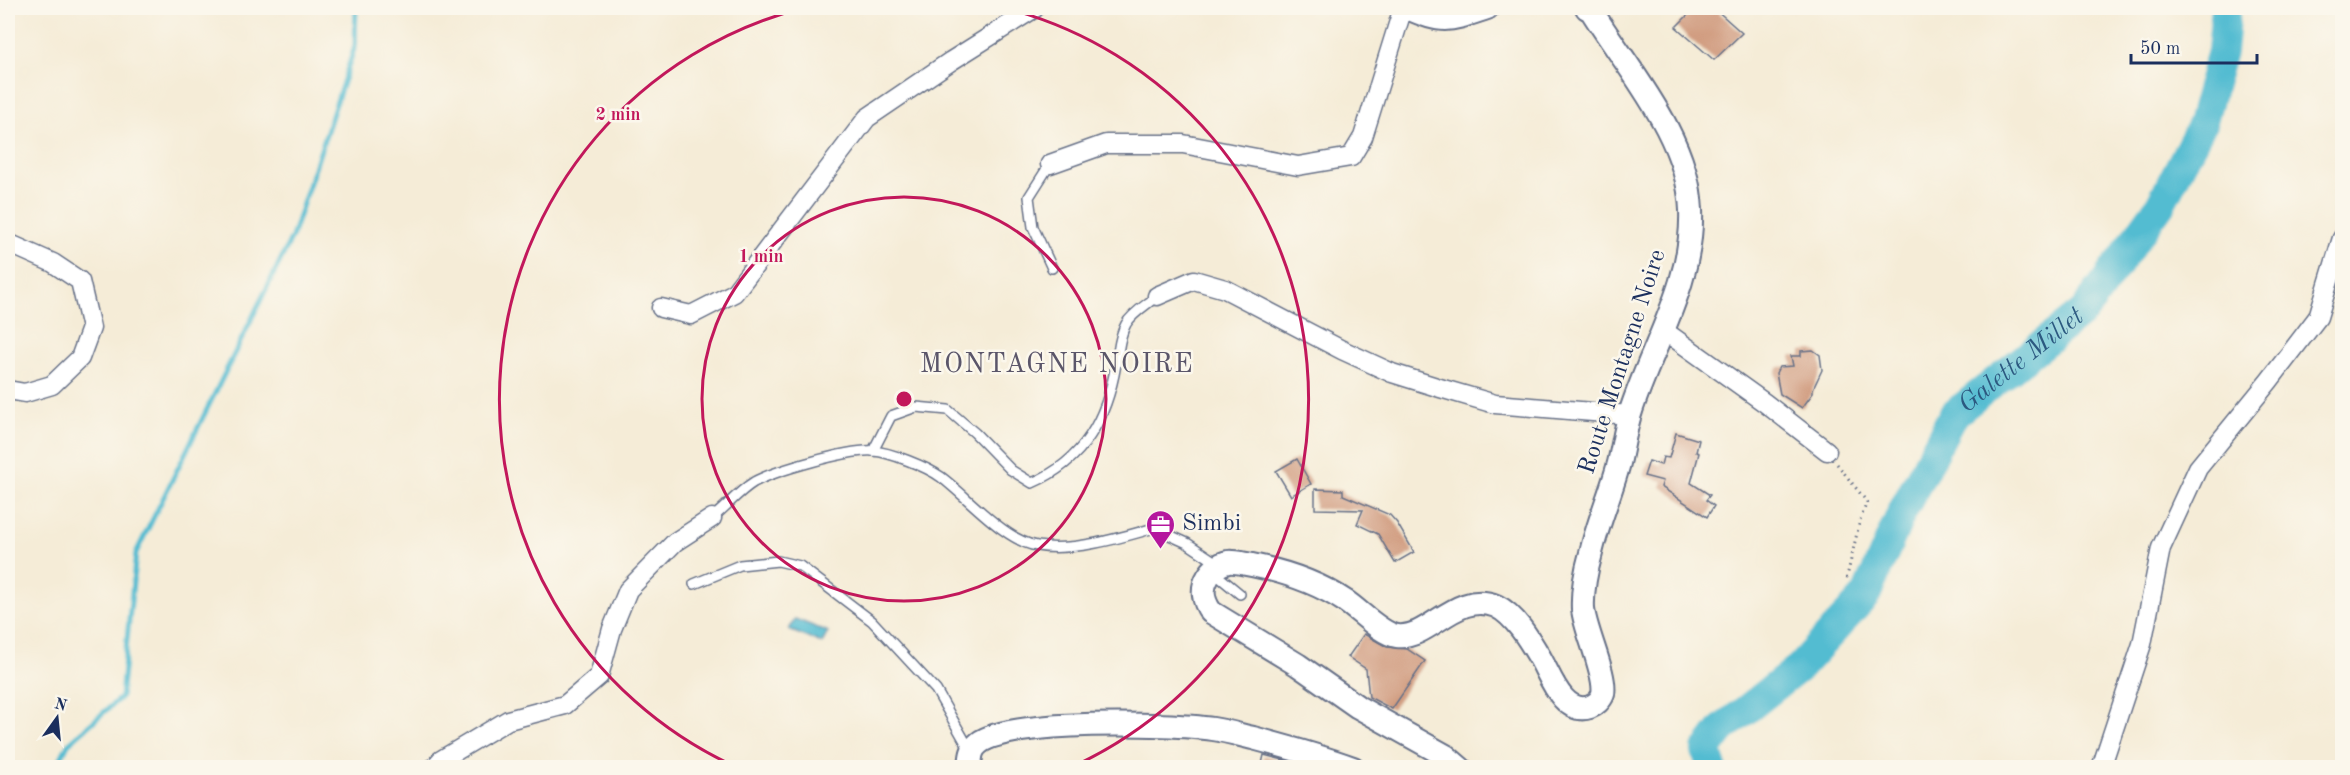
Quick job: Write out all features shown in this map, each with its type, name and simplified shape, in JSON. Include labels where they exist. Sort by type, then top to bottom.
[{"type":"street","points":[[662,308],[691,315],[734,293],[867,118],[1035,8]]},
{"type":"street","points":[[1050,164],[1106,144],[1183,144],[1298,166],[1351,157],[1363,137],[1402,8]]},
{"type":"street","points":[[1408,8],[1443,21],[1460,18],[1487,8]]},
{"type":"street","name":"Route Montagne Noire","points":[[1224,562],[1274,569],[1313,582],[1346,601],[1382,629],[1395,636],[1412,635],[1425,629],[1443,614],[1456,609],[1481,604],[1496,606],[1521,629],[1541,659],[1554,685],[1568,703],[1585,708],[1593,706],[1603,693],[1600,671],[1583,610],[1584,584],[1593,543],[1619,462],[1629,415],[1682,280],[1690,237],[1691,209],[1682,160],[1663,120],[1591,10],[1587,8]]},
{"type":"street","points":[[2101,768],[2142,644],[2162,548],[2198,468],[2319,317],[2343,238]]},
{"type":"street","points":[[8,243],[53,263],[80,281],[91,328],[80,358],[52,385],[25,393],[8,390]]},
{"type":"street","points":[[1157,296],[1194,280],[1225,289],[1341,350],[1392,373],[1440,388],[1495,404],[1629,415]]},
{"type":"street","points":[[1663,330],[1765,403],[1827,451]]},
{"type":"street","points":[[434,768],[441,760],[508,720],[564,705],[599,676],[612,629],[628,590],[675,542],[712,518]]},
{"type":"street","points":[[1224,562],[1205,581],[1205,604],[1211,612],[1298,665],[1358,707],[1446,756],[1460,768]]},
{"type":"street","points":[[971,760],[979,743],[1004,733],[1087,725],[1128,724],[1214,729],[1288,747],[1353,768]]},
{"type":"lane","points":[[1050,164],[1029,197],[1033,227],[1052,268]]},
{"type":"lane","points":[[873,451],[891,416],[916,407],[948,410],[975,433],[1011,470],[1032,483],[1052,475],[1075,457],[1091,435],[1105,405],[1116,365],[1119,342],[1127,322],[1157,296]]},
{"type":"lane","points":[[712,518],[754,482],[820,459],[873,451],[908,462],[940,476],[978,510],[1015,537],[1037,546],[1069,546],[1112,540],[1154,528],[1224,562],[1240,594]]},
{"type":"lane","points":[[694,584],[740,565],[778,561],[800,566],[872,621],[936,690],[971,760]]},
{"type":"path","points":[[1827,451],[1867,502],[1860,520],[1846,581]]},
{"type":"water","points":[[795,619],[828,632],[822,643],[789,630]]},
{"type":"building","points":[[1695,8],[1714,8],[1742,33],[1714,60],[1676,27]]},
{"type":"building","points":[[1813,350],[1820,355],[1822,370],[1813,393],[1802,408],[1780,394],[1776,373],[1779,367],[1793,366],[1791,356],[1801,356],[1801,351]]},
{"type":"building","points":[[1676,433],[1699,440],[1696,452],[1699,453],[1691,483],[1710,495],[1706,500],[1714,506],[1707,517],[1661,487],[1663,481],[1644,476],[1649,461],[1661,465],[1663,457],[1669,458]]},
{"type":"building","points":[[1297,459],[1311,484],[1291,496],[1276,471]]},
{"type":"building","points":[[1315,489],[1343,490],[1343,495],[1390,515],[1414,552],[1395,563],[1378,534],[1357,524],[1363,510],[1315,509]]},
{"type":"building","points":[[1364,634],[1387,647],[1407,649],[1425,661],[1392,709],[1369,697],[1366,669],[1348,657]]},
{"type":"building","points":[[1264,755],[1287,761],[1308,768],[1261,768]]},
{"type":"waterway","points":[[56,768],[68,744],[121,697],[136,553],[292,237],[355,46],[356,8]]},
{"type":"waterway","name":"Galette Millet","points":[[1712,768],[1706,750],[1722,729],[1800,667],[1866,595],[1901,514],[1953,415],[2084,311],[2160,205],[2202,124],[2222,51],[2226,8]]},
{"type":"place","name":"Simbi","points":[[1161,550]]},
{"type":"district","name":"MONTAGNE NOIRE","points":[[1057,364]]}]
